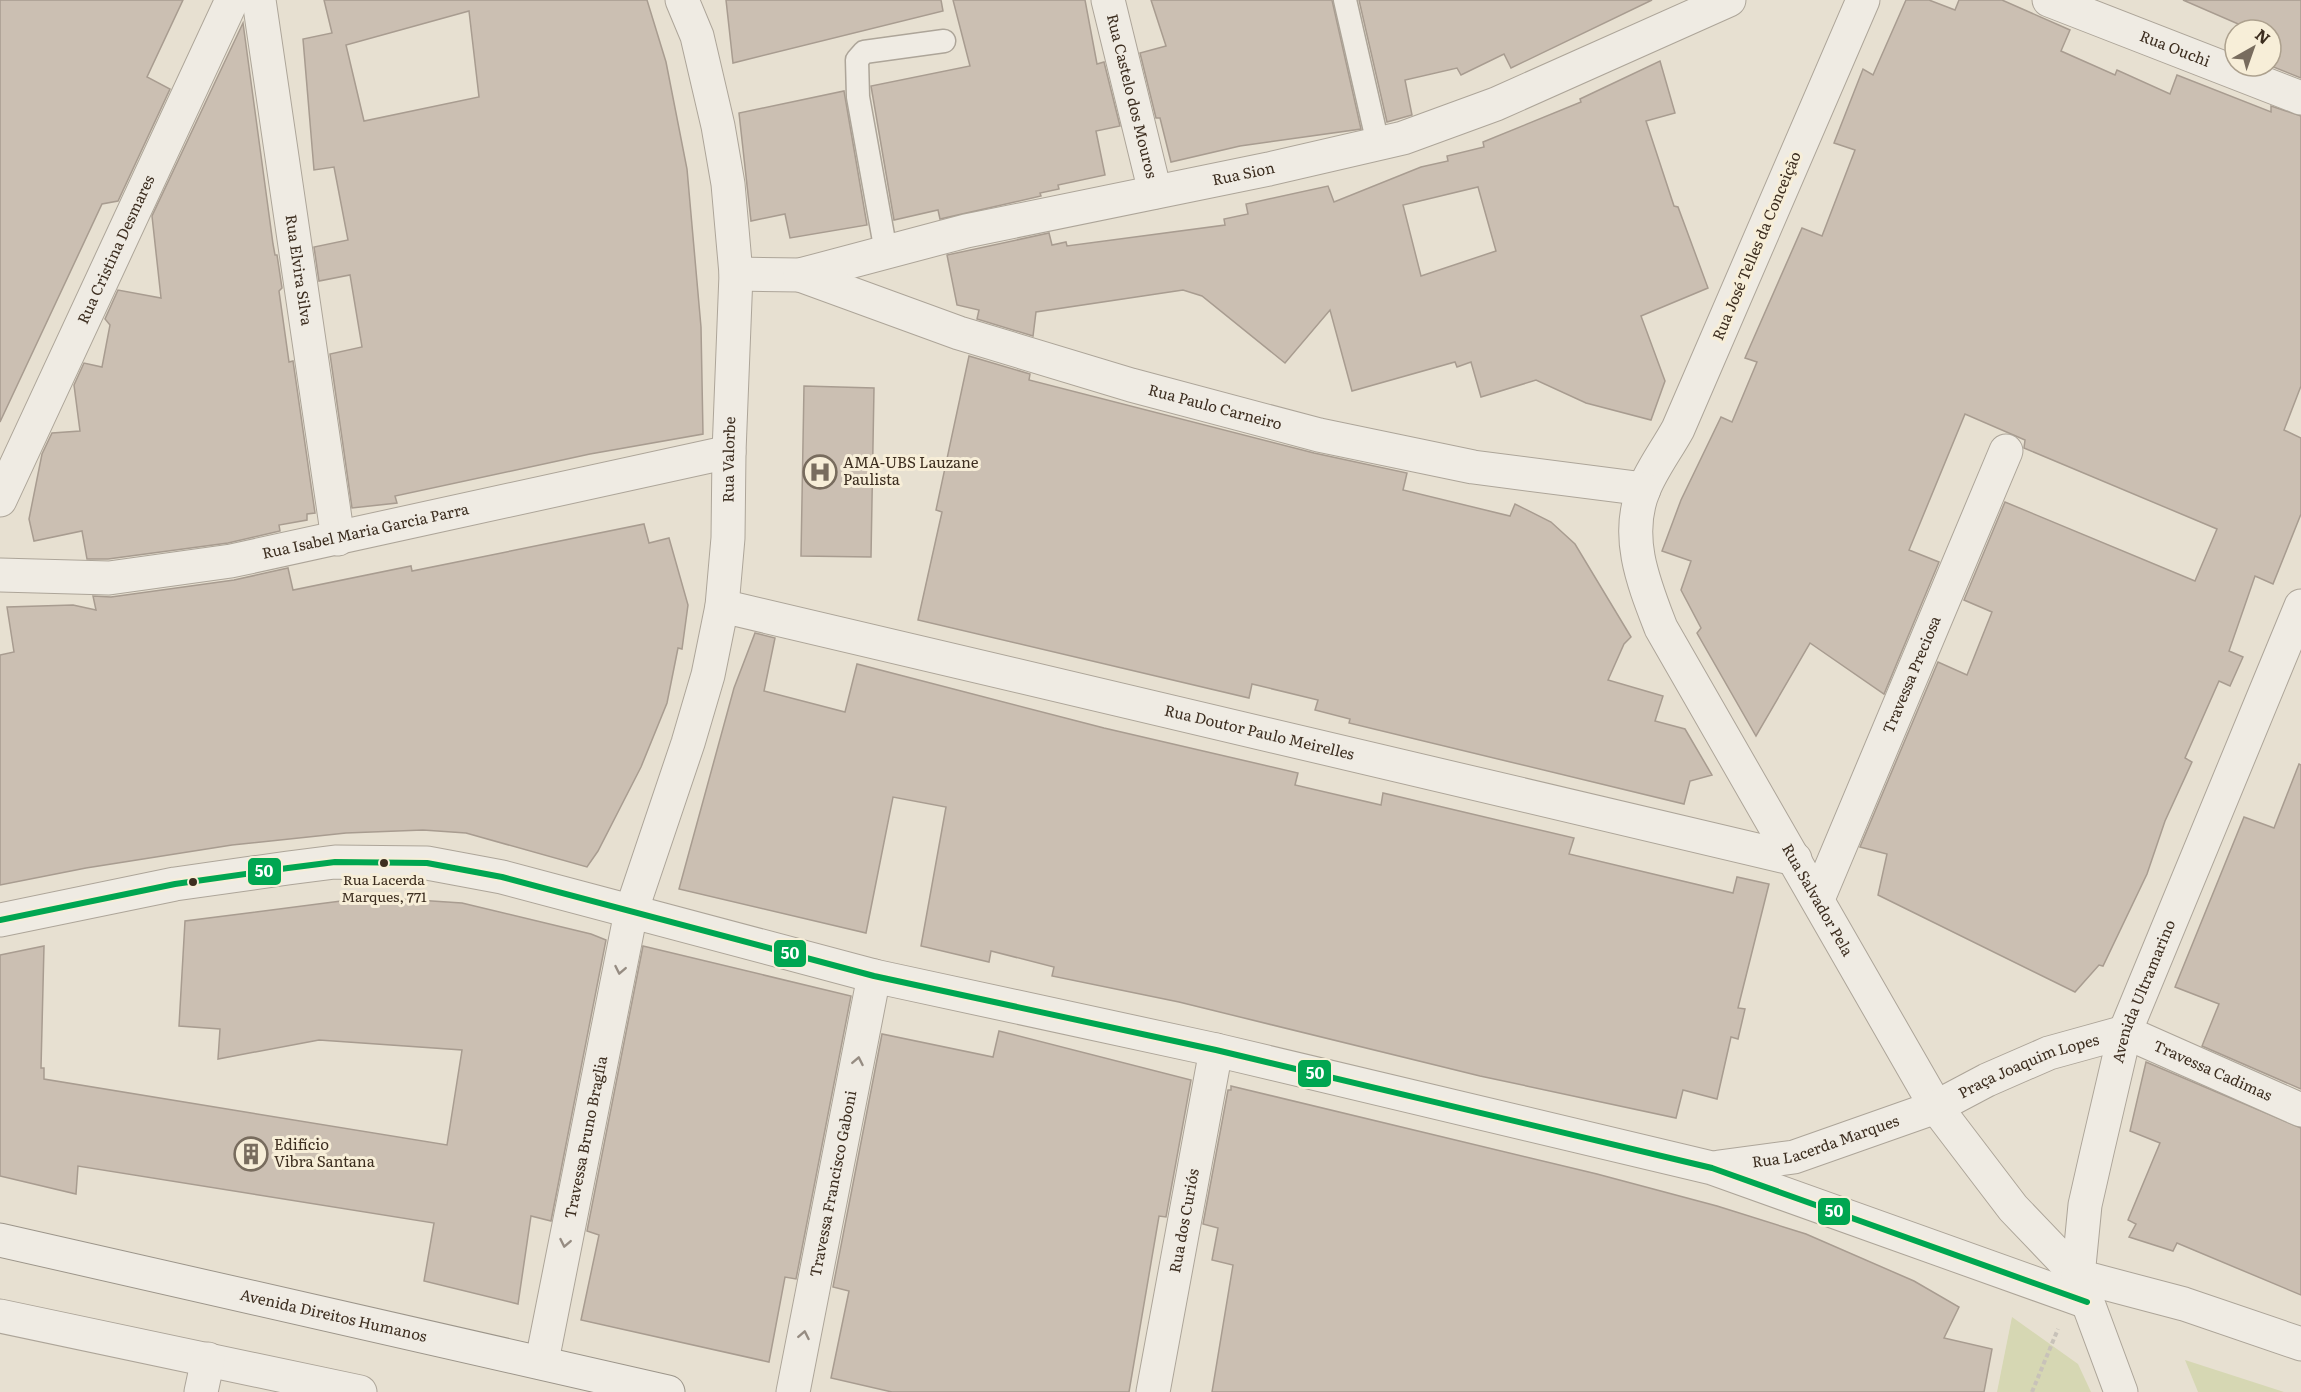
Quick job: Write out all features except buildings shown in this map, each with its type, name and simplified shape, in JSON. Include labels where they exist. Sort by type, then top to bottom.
[{"type":"street","name":"Rua Cristina Desmares","points":[[0,500],[232,0]]},
{"type":"street","name":"Rua Elvira Silva","points":[[259,0],[339,539]]},
{"type":"street","name":"Rua Valorbe","points":[[631,912],[688,743],[708,675],[722,606],[728,538],[736,274],[728,184],[718,126],[697,36],[682,0]]},
{"type":"street","name":"Rua Castelo dos Mouros","points":[[1108,0],[1155,192]]},
{"type":"street","name":"Rua José Telles da Conceição","points":[[1644,489],[1678,429],[1863,0]]},
{"type":"street","name":"Rua Ouchi","points":[[2049,0],[2301,98]]},
{"type":"street","name":"Rua Sion","points":[[736,274],[800,275],[966,231],[1403,138],[1496,104],[1708,4]]},
{"type":"street","name":"Rua Paulo Carneiro","points":[[800,275],[960,333],[1131,385],[1319,435],[1473,467],[1644,489]]},
{"type":"street","name":"Travessa Preciosa","points":[[1818,899],[2006,451]]},
{"type":"street","name":"Rua Isabel Maria Garcia Parra","points":[[0,575],[109,578],[231,561],[729,452]]},
{"type":"street","name":"Rua Salvador Pela","points":[[1644,489],[1637,512],[1635,541],[1640,574],[1661,628],[1796,859],[1936,1107],[2078,1292]]},
{"type":"street","name":"Rua Doutor Paulo Meirelles","points":[[722,606],[1796,859]]},
{"type":"street","name":"Avenida Ultramarino","points":[[2121,1392],[2078,1292],[2085,1205],[2125,1032],[2301,606]]},
{"type":"street","name":"Rua Lacerda Marques","points":[[0,920],[175,884],[288,868],[370,862],[427,863],[502,877],[874,976],[1216,1050],[1712,1168],[2078,1292],[2184,1304],[2301,1344]]},
{"type":"street","name":"Travessa Bruno Braglia","points":[[542,1361],[631,912]]},
{"type":"street","name":"Travessa Francisco Gaboni","points":[[793,1392],[874,976]]},
{"type":"street","name":"Praça Joaquim Lopes","points":[[1936,1107],[1987,1080],[2049,1053],[2125,1032]]},
{"type":"street","name":"Travessa Cadimas","points":[[2125,1032],[2301,1110]]},
{"type":"street","name":"Rua dos Curiós","points":[[1153,1392],[1216,1050]]},
{"type":"street","name":"Rua Lacerda Marques","points":[[1712,1168],[1794,1157],[1936,1107]]},
{"type":"street","name":"Avenida Direitos Humanos","points":[[0,1240],[222,1292],[542,1361],[668,1392]]},
{"type":"street","points":[[0,1316],[360,1392]]},
{"type":"street","points":[[201,1392],[208,1359]]},
{"type":"lane","points":[[1345,0],[1378,144]]},
{"type":"lane","points":[[886,252],[858,97],[857,60],[864,52],[944,41]]},
{"type":"path","points":[[2032,1392],[2078,1292]]},
{"type":"green space","points":[[2012,1317],[2078,1364],[2091,1392],[1997,1392]]},
{"type":"green space","points":[[2185,1360],[2284,1392],[2198,1392]]},
{"type":"transit line","name":"50","points":[[0,920],[175,884],[288,868],[335,862],[427,863],[502,877],[874,976],[1216,1050],[1712,1168],[2087,1302]]},
{"type":"place","name":"AMA-UBS Lauzane Paulista","points":[[820,472]]},
{"type":"place","name":"Rua Lacerda Marques, 771","points":[[384,863]]},
{"type":"place","name":"Edifício Vibra Santana","points":[[251,1154]]}]
